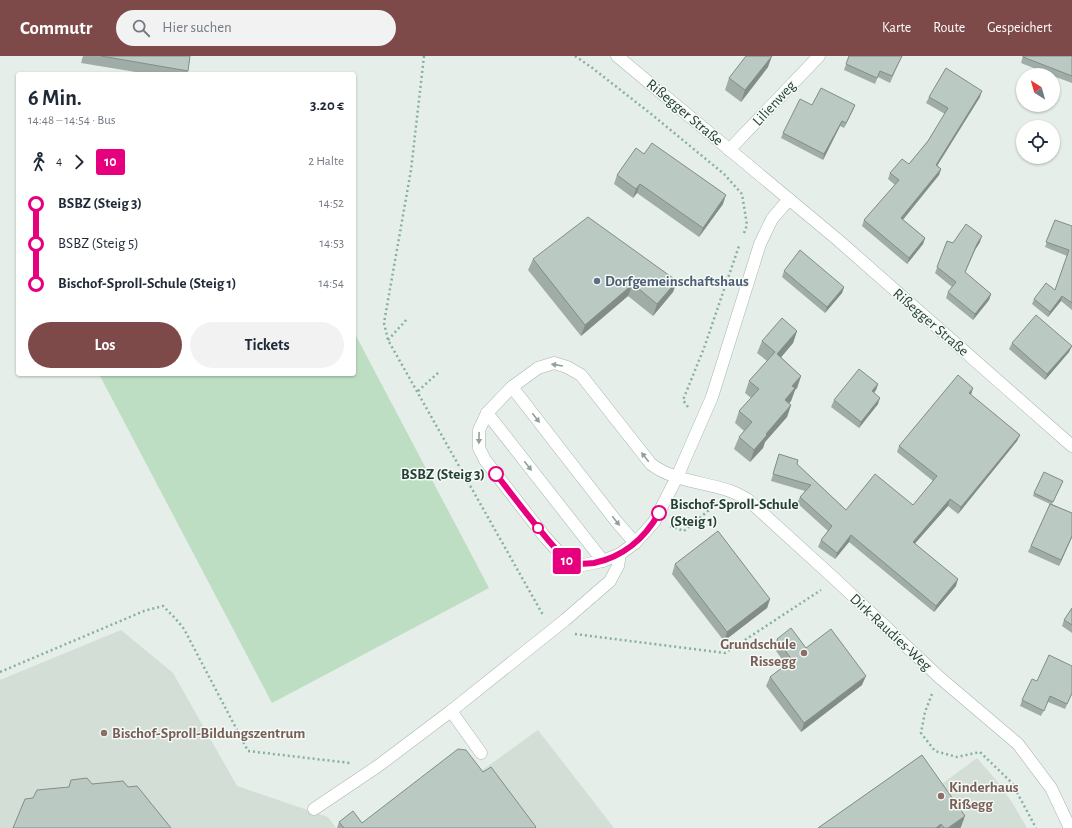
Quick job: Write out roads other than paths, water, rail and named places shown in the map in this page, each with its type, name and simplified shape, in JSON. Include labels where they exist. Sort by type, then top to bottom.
[{"type":"street","name":"Rißegger Straße","points":[[617,56],[843,244],[1072,446]]},
{"type":"street","name":"Lilienweg","points":[[729,150],[819,56]]},
{"type":"street","points":[[603,561],[487,413],[479,430],[479,448],[485,460],[545,537],[567,561],[583,565],[603,561],[620,554],[635,543],[654,522],[677,477],[712,397],[760,244],[772,219],[790,199]]},
{"type":"street","name":"Dirk-Raudies-Weg","points":[[487,413],[512,387],[538,368],[554,363],[567,367],[581,376],[651,464],[660,471],[730,492],[747,499],[939,677],[1018,744],[1051,788],[1070,828]]},
{"type":"street","points":[[512,387],[616,521],[635,543]]},
{"type":"street","points":[[314,809],[378,766],[451,711],[552,631],[610,581],[618,566],[620,554]]},
{"type":"street","points":[[451,711],[481,753]]},
{"type":"place","name":"Dorfgemeinschaftshaus","points":[[597,281]]},
{"type":"place","name":"BSBZ (Steig 3)","points":[[496,474]]},
{"type":"place","name":"Bischof-Sproll-Schule (Steig 1)","points":[[659,513]]},
{"type":"place","name":"Grundschule Rissegg","points":[[804,653]]},
{"type":"place","name":"Bischof-Sproll-Bildungszentrum","points":[[104,733]]},
{"type":"place","name":"Kinderhaus Rißegg","points":[[941,796]]}]
